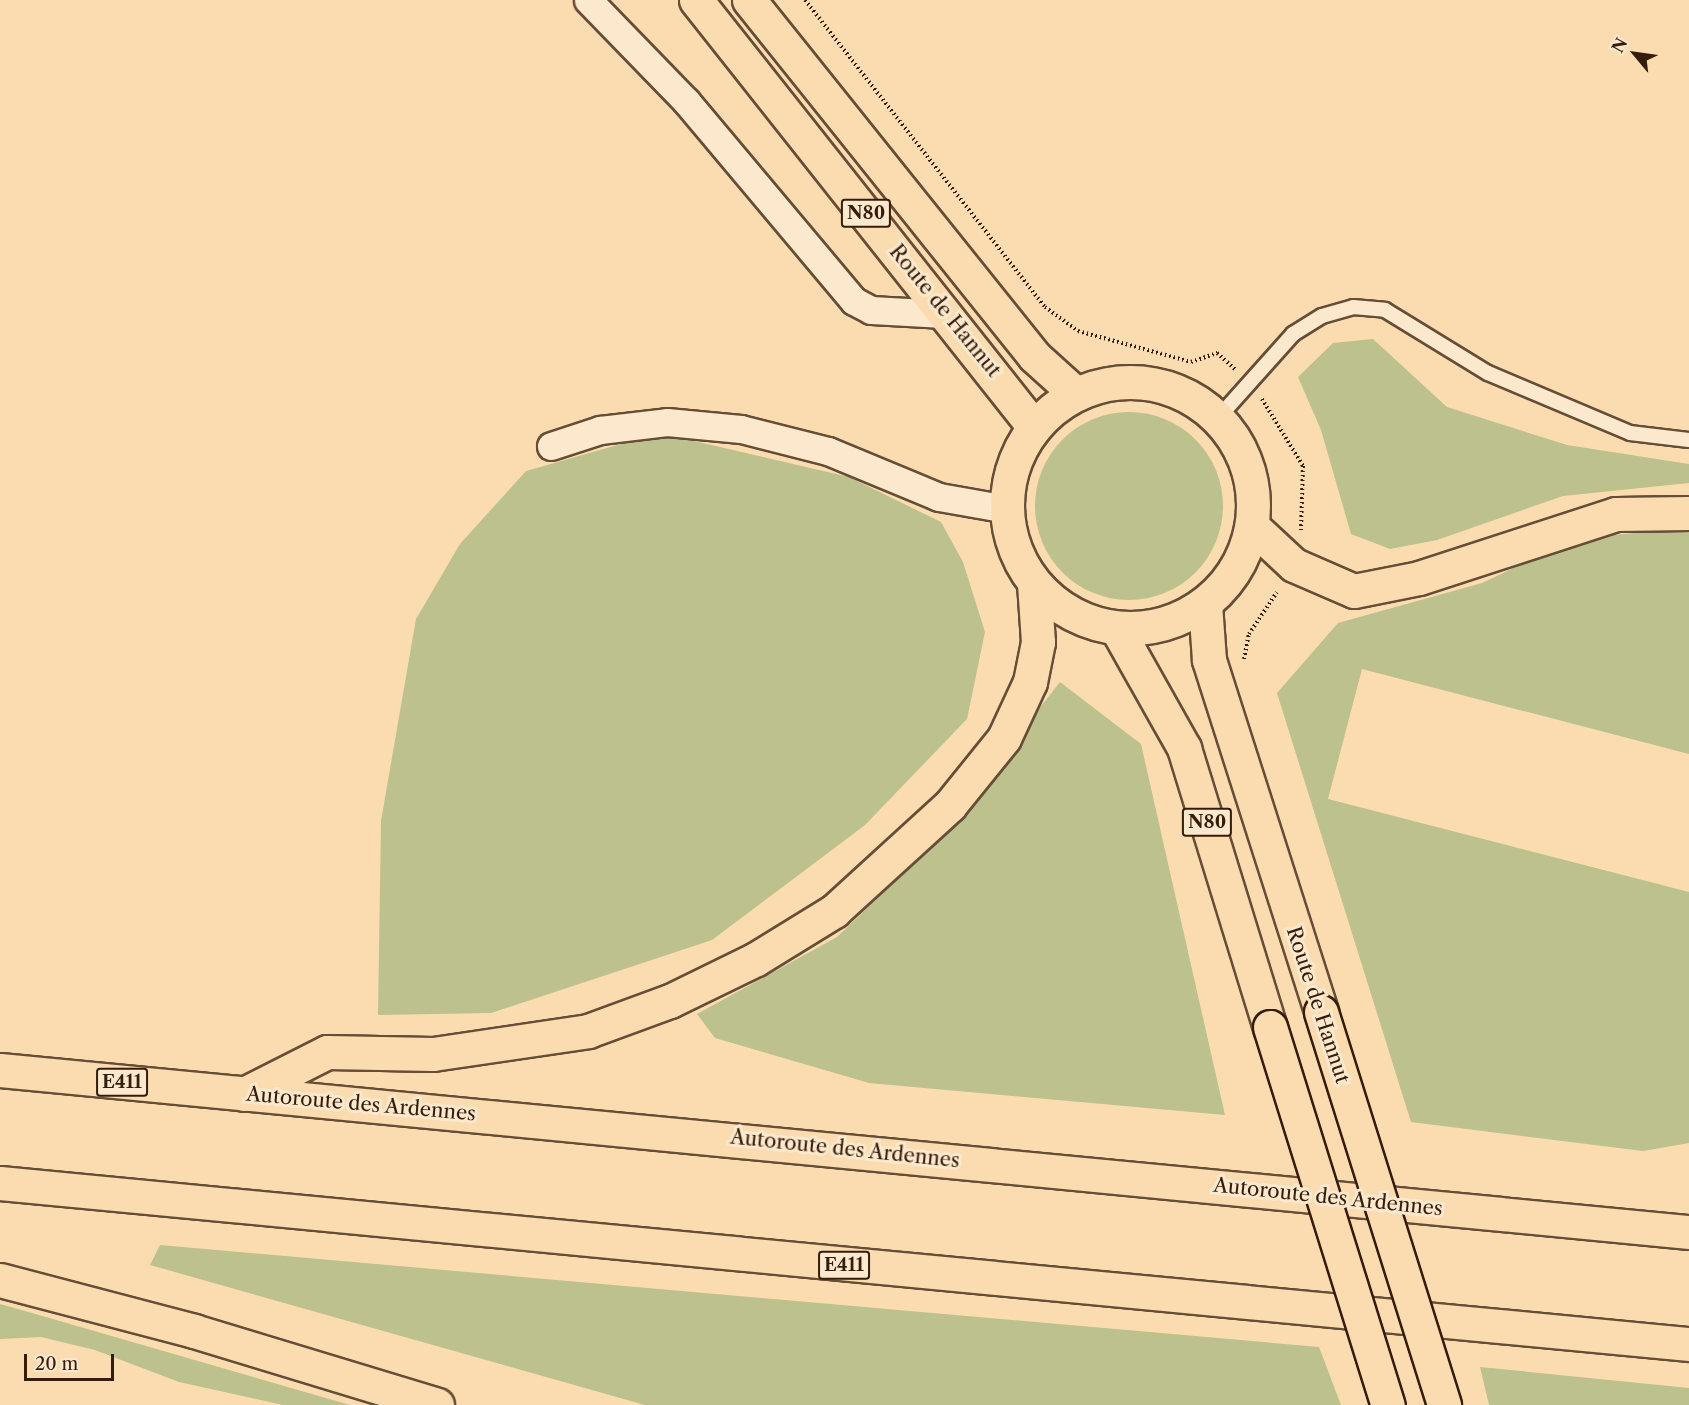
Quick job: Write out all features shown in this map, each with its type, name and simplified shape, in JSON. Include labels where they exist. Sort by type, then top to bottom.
[{"type":"main road","name":"Route de Hannut","points":[[696,0],[1034,427]]},
{"type":"main road","name":"Route de Hannut","points":[[749,0],[1034,356],[1076,394]]},
{"type":"main road","points":[[1112,382],[1151,383],[1188,395],[1218,418],[1244,459],[1253,487],[1252,526],[1236,569],[1205,604],[1158,625],[1117,629],[1076,616],[1034,584],[1017,555],[1007,509],[1017,456],[1034,427],[1076,394],[1112,382]]},
{"type":"main road","points":[[1252,526],[1294,565],[1354,591],[1419,578],[1616,514],[1689,513]]},
{"type":"main road","points":[[244,1094],[327,1052],[433,1054],[588,1031],[670,1001],[756,959],[834,911],[950,805],[1004,738],[1030,682],[1038,642],[1034,584]]},
{"type":"main road","name":"Route de Hannut","points":[[1205,604],[1209,660],[1444,1405]]},
{"type":"main road","name":"N80","points":[[1117,629],[1184,748],[1388,1405]]},
{"type":"main road","name":"Autoroute des Ardennes","points":[[0,1070],[1689,1232]]},
{"type":"main road","name":"E411","points":[[0,1183],[1689,1344]]},
{"type":"main road","points":[[0,1280],[194,1331],[437,1405]]},
{"type":"street","points":[[588,0],[686,101],[847,294],[871,310],[944,314]]},
{"type":"street","points":[[551,446],[600,430],[667,422],[741,429],[828,451],[939,497],[1007,509]]},
{"type":"lane","points":[[1218,418],[1293,334],[1322,316],[1353,307],[1385,310],[1488,373],[1552,402],[1630,433],[1689,440]]},
{"type":"path","points":[[805,0],[1045,307],[1078,331],[1191,362],[1217,353],[1250,382],[1303,466],[1304,515],[1294,565],[1249,634],[1243,656],[1247,667]]},
{"type":"green space","points":[[1373,339],[1447,407],[1567,445],[1689,464],[1689,483],[1563,496],[1437,540],[1390,549],[1351,534],[1321,430],[1298,377],[1333,343]]},
{"type":"green space","points":[[1129,412],[1165,419],[1189,433],[1202,446],[1216,470],[1223,506],[1216,542],[1202,566],[1189,579],[1165,593],[1129,600],[1093,593],[1069,579],[1056,566],[1042,542],[1035,506],[1042,470],[1056,446],[1069,433],[1093,419]]},
{"type":"green space","points":[[660,433],[849,477],[941,522],[963,562],[985,632],[967,719],[865,825],[712,940],[491,1013],[378,1015],[381,821],[416,619],[460,544],[526,471]]},
{"type":"green space","points":[[1683,528],[1689,530],[1689,754],[1362,669],[1328,799],[1689,892],[1689,1143],[1643,1151],[1411,1122],[1277,693],[1338,623],[1482,583],[1575,539]]},
{"type":"green space","points":[[1060,682],[1141,744],[1225,1115],[869,1083],[715,1038],[697,1014],[837,937],[926,852]]},
{"type":"green space","points":[[160,1245],[1319,1347],[1341,1405],[645,1405],[150,1265]]},
{"type":"green space","points":[[0,1304],[350,1405],[283,1405],[179,1382],[95,1350],[41,1337],[0,1339]]},
{"type":"green space","points":[[1480,1367],[1689,1388],[1689,1405],[1489,1405]]}]
